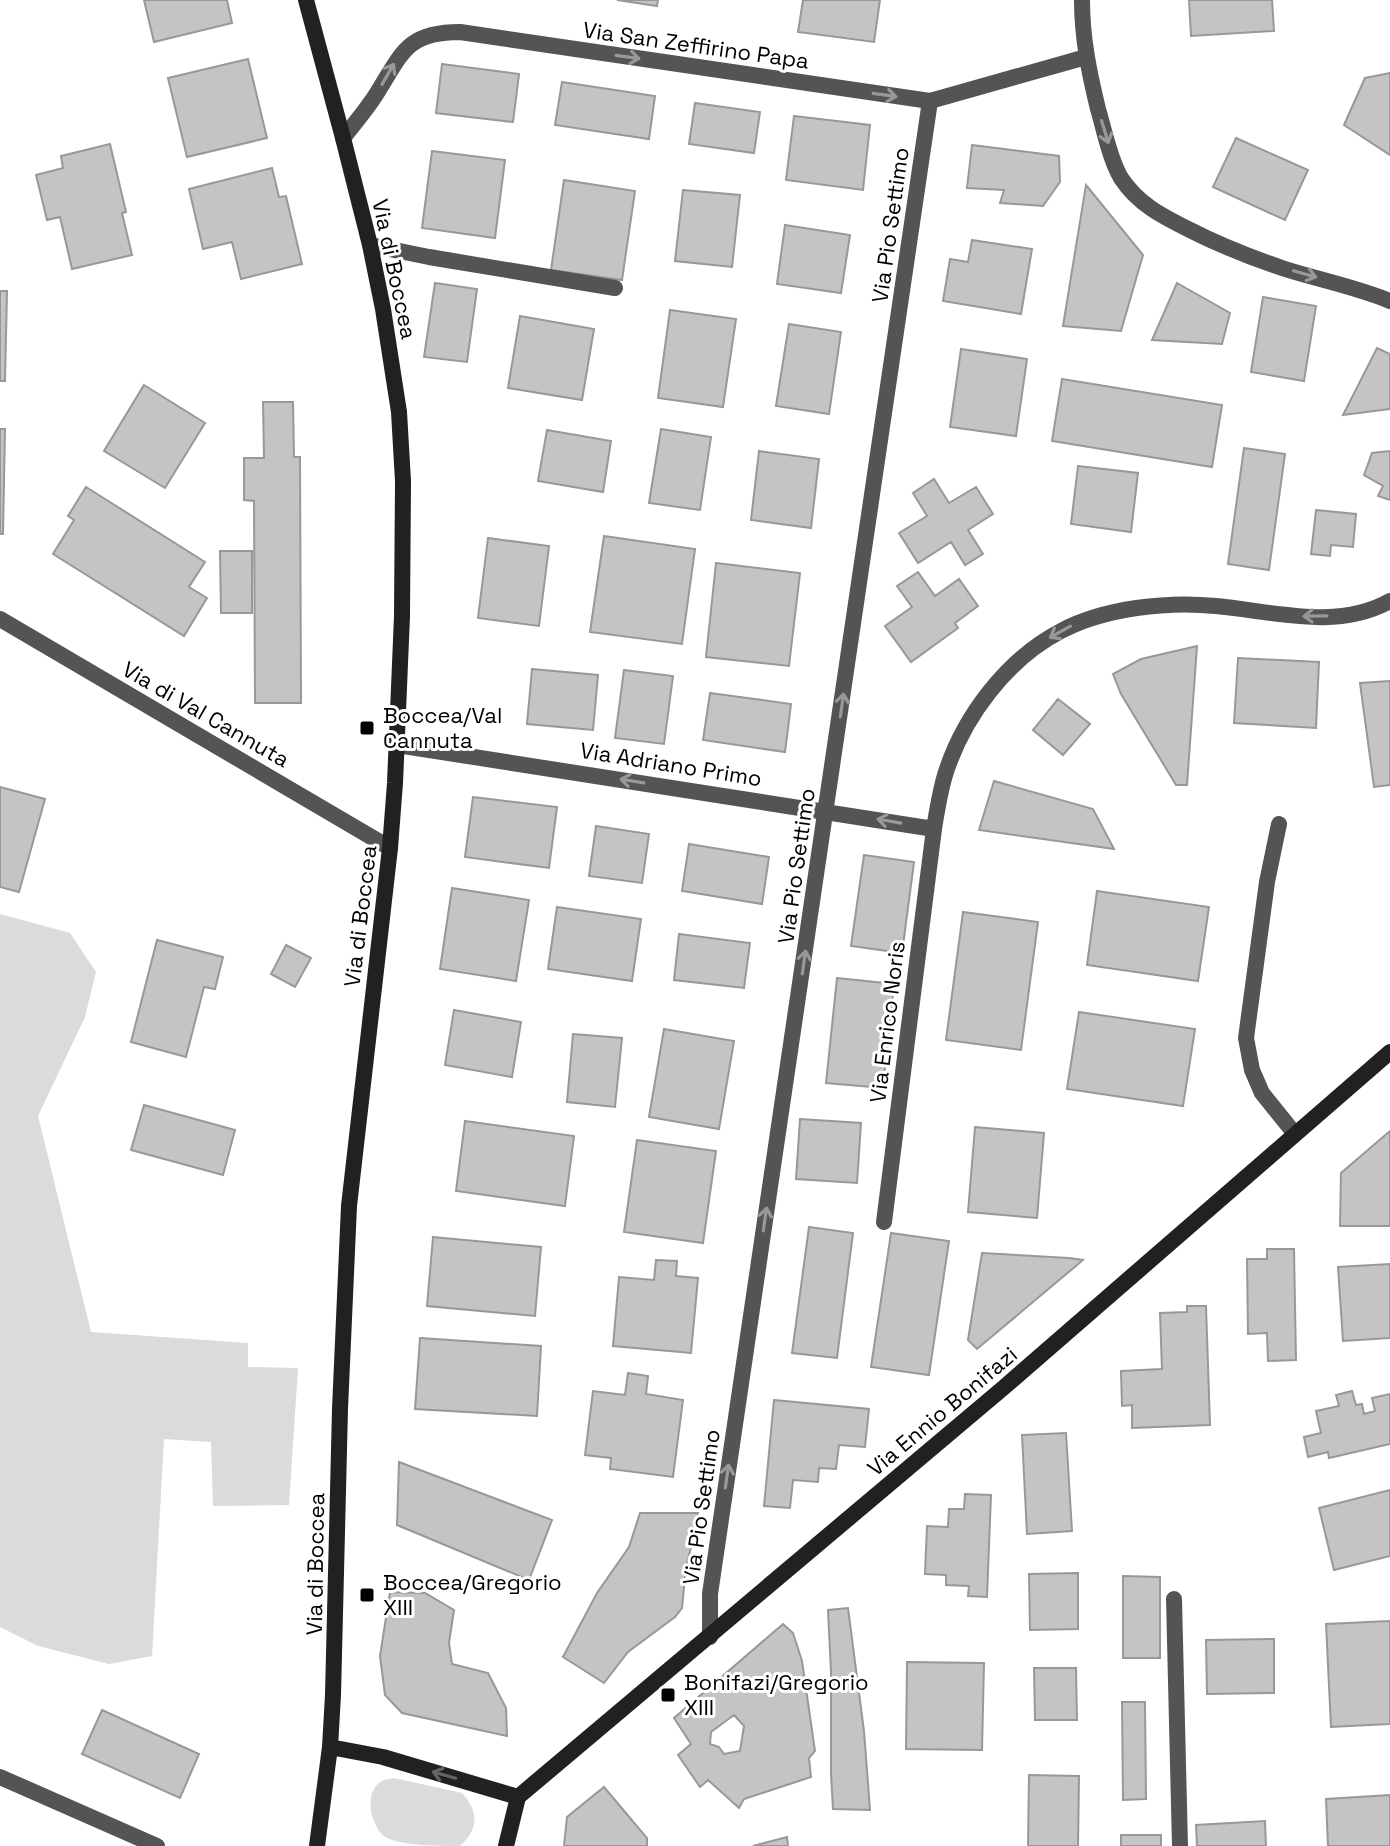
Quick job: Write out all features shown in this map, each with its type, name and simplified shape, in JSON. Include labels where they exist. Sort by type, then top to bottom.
[{"type":"main road","name":"Via di Boccea","points":[[306,0],[370,245],[396,385],[403,481],[397,745],[390,848],[349,1206],[340,1409],[335,1648],[330,1747],[317,1846]]},
{"type":"main road","name":"Via Ennio Bonifazi","points":[[518,1797],[1002,1389],[1390,1052]]},
{"type":"main road","points":[[330,1747],[383,1757],[518,1797],[506,1846]]},
{"type":"street","points":[[1082,0],[1086,57],[1101,121],[1120,176],[1142,202],[1164,217],[1245,255],[1390,301]]},
{"type":"street","name":"Via San Zeffirino Papa","points":[[343,138],[375,96],[401,54],[422,37],[447,32],[930,101],[1086,57]]},
{"type":"street","name":"Via Pio Settimo","points":[[710,1637],[712,1578],[930,101]]},
{"type":"street","points":[[370,245],[615,288]]},
{"type":"street","points":[[934,829],[946,772],[969,723],[1012,667],[1060,631],[1097,617],[1152,607],[1214,605],[1284,616],[1321,616],[1362,613],[1390,601]]},
{"type":"street","name":"Via di Val Cannuta","points":[[0,619],[390,848]]},
{"type":"street","name":"Via Adriano Primo","points":[[397,745],[934,829]]},
{"type":"street","points":[[1279,824],[1267,882],[1246,1038],[1252,1070],[1262,1093],[1295,1134]]},
{"type":"street","name":"Via Enrico Noris","points":[[884,1222],[934,829]]},
{"type":"street","points":[[1174,1599],[1180,1846]]},
{"type":"street","points":[[0,1777],[157,1846]]},
{"type":"shaded area","points":[[0,914],[70,933],[96,972],[85,1017],[38,1116],[91,1332],[248,1343],[248,1367],[298,1368],[289,1505],[213,1506],[211,1442],[164,1439],[152,1656],[109,1664],[38,1646],[0,1627]]},
{"type":"shaded area","points":[[394,1778],[462,1793],[474,1814],[473,1827],[466,1840],[460,1846],[442,1846],[411,1844],[385,1837],[372,1817],[372,1792],[383,1780]]},
{"type":"building","points":[[144,0],[227,0],[232,23],[154,42]]},
{"type":"building","points":[[617,0],[658,0],[657,6]]},
{"type":"building","points":[[803,0],[880,0],[874,42],[798,32]]},
{"type":"building","points":[[1189,0],[1272,0],[1274,31],[1191,36]]},
{"type":"building","points":[[248,59],[267,138],[187,157],[168,78]]},
{"type":"building","points":[[442,64],[519,74],[513,122],[436,113]]},
{"type":"building","points":[[1390,73],[1390,155],[1344,125],[1365,78]]},
{"type":"building","points":[[562,82],[655,96],[649,139],[555,125]]},
{"type":"building","points":[[695,103],[760,112],[754,153],[689,144]]},
{"type":"building","points":[[794,116],[870,125],[863,190],[786,180]]},
{"type":"building","points":[[1236,138],[1308,170],[1285,220],[1213,187]]},
{"type":"building","points":[[110,144],[126,212],[122,213],[132,255],[72,269],[60,217],[47,220],[36,175],[63,168],[61,156]]},
{"type":"building","points":[[972,145],[1059,156],[1060,182],[1043,206],[1000,203],[1004,190],[967,188]]},
{"type":"building","points":[[432,151],[505,160],[495,238],[422,228]]},
{"type":"building","points":[[272,168],[279,197],[286,196],[302,264],[241,279],[232,242],[203,249],[189,189]]},
{"type":"building","points":[[564,180],[635,191],[622,280],[551,270]]},
{"type":"building","points":[[1086,185],[1143,255],[1121,331],[1063,326]]},
{"type":"building","points":[[683,190],[740,195],[732,267],[675,261]]},
{"type":"building","points":[[785,225],[850,235],[841,293],[777,284]]},
{"type":"building","points":[[972,240],[1032,249],[1021,314],[943,301],[950,259],[968,262]]},
{"type":"building","points":[[435,283],[477,289],[467,362],[424,357]]},
{"type":"building","points":[[1177,283],[1230,313],[1222,344],[1152,340]]},
{"type":"building","points":[[0,291],[7,291],[5,381],[0,381]]},
{"type":"building","points":[[1263,297],[1316,306],[1304,381],[1251,372]]},
{"type":"building","points":[[670,310],[736,319],[723,407],[658,398]]},
{"type":"building","points":[[520,316],[594,329],[582,400],[508,388]]},
{"type":"building","points":[[789,324],[841,332],[829,414],[776,406]]},
{"type":"building","points":[[1377,348],[1390,354],[1390,409],[1343,415]]},
{"type":"building","points":[[961,349],[1027,359],[1016,436],[950,427]]},
{"type":"building","points":[[1062,379],[1222,405],[1212,467],[1052,441]]},
{"type":"building","points":[[144,385],[205,423],[165,488],[104,451]]},
{"type":"building","points":[[263,402],[293,402],[294,457],[300,457],[301,703],[255,703],[254,501],[244,500],[244,458],[264,458]]},
{"type":"building","points":[[0,429],[5,429],[3,534],[0,534]]},
{"type":"building","points":[[661,429],[711,437],[700,510],[649,503]]},
{"type":"building","points":[[547,430],[611,441],[603,492],[538,481]]},
{"type":"building","points":[[1244,448],[1285,454],[1269,570],[1228,564]]},
{"type":"building","points":[[759,451],[819,459],[811,528],[751,520]]},
{"type":"building","points":[[1390,451],[1390,500],[1378,496],[1383,486],[1364,475],[1372,453]]},
{"type":"building","points":[[1078,466],[1138,473],[1131,532],[1071,524]]},
{"type":"building","points":[[934,479],[949,503],[976,487],[993,514],[968,530],[983,554],[965,565],[951,542],[918,563],[899,533],[927,516],[913,493]]},
{"type":"building","points":[[86,487],[205,562],[189,587],[207,598],[184,636],[53,554],[74,520],[68,516]]},
{"type":"building","points":[[1316,510],[1356,514],[1353,547],[1331,545],[1330,556],[1311,554]]},
{"type":"building","points":[[604,536],[695,549],[682,644],[590,632]]},
{"type":"building","points":[[488,538],[549,546],[539,626],[478,618]]},
{"type":"building","points":[[220,551],[252,551],[252,613],[221,613]]},
{"type":"building","points":[[716,563],[800,573],[789,666],[706,657]]},
{"type":"building","points":[[918,572],[935,596],[959,579],[978,606],[955,623],[958,628],[911,662],[885,626],[912,607],[897,586]]},
{"type":"building","points":[[1197,646],[1187,785],[1176,785],[1121,694],[1113,674],[1141,659]]},
{"type":"building","points":[[1238,658],[1319,662],[1316,728],[1234,723]]},
{"type":"building","points":[[532,669],[598,675],[593,730],[527,724]]},
{"type":"building","points":[[624,670],[673,676],[664,744],[615,738]]},
{"type":"building","points":[[1390,681],[1390,785],[1374,787],[1360,683]]},
{"type":"building","points":[[710,693],[791,704],[785,752],[703,740]]},
{"type":"building","points":[[1058,699],[1090,724],[1063,755],[1033,730]]},
{"type":"building","points":[[994,781],[1093,809],[1114,849],[979,830]]},
{"type":"building","points":[[0,787],[45,799],[19,892],[0,887]]},
{"type":"building","points":[[473,797],[557,807],[549,868],[465,857]]},
{"type":"building","points":[[596,826],[649,834],[642,883],[589,876]]},
{"type":"building","points":[[689,844],[769,857],[762,904],[682,891]]},
{"type":"building","points":[[864,855],[914,862],[902,953],[851,946]]},
{"type":"building","points":[[452,888],[529,900],[516,981],[440,969]]},
{"type":"building","points":[[1097,891],[1209,907],[1198,981],[1087,965]]},
{"type":"building","points":[[557,907],[641,919],[632,981],[548,969]]},
{"type":"building","points":[[963,912],[1038,922],[1021,1050],[946,1040]]},
{"type":"building","points":[[679,934],[750,943],[744,988],[674,980]]},
{"type":"building","points":[[157,940],[223,957],[215,989],[204,987],[186,1057],[131,1042]]},
{"type":"building","points":[[286,945],[311,958],[295,987],[271,974]]},
{"type":"building","points":[[837,978],[894,984],[883,1088],[826,1083]]},
{"type":"building","points":[[454,1010],[521,1022],[512,1077],[445,1065]]},
{"type":"building","points":[[1079,1012],[1195,1029],[1183,1106],[1067,1089]]},
{"type":"building","points":[[664,1029],[734,1041],[719,1129],[649,1117]]},
{"type":"building","points":[[573,1034],[622,1038],[615,1107],[567,1102]]},
{"type":"building","points":[[144,1105],[235,1130],[223,1175],[131,1150]]},
{"type":"building","points":[[800,1119],[861,1123],[857,1183],[796,1179]]},
{"type":"building","points":[[465,1121],[574,1136],[565,1206],[456,1191]]},
{"type":"building","points":[[975,1127],[1044,1133],[1037,1218],[968,1212]]},
{"type":"building","points":[[1390,1131],[1390,1226],[1340,1226],[1341,1173]]},
{"type":"building","points":[[637,1140],[716,1151],[703,1243],[624,1232]]},
{"type":"building","points":[[809,1227],[853,1233],[837,1358],[792,1353]]},
{"type":"building","points":[[891,1233],[949,1241],[929,1375],[871,1367]]},
{"type":"building","points":[[433,1237],[541,1247],[535,1316],[427,1306]]},
{"type":"building","points":[[1267,1249],[1294,1249],[1296,1360],[1268,1361],[1267,1333],[1248,1334],[1247,1259],[1267,1259]]},
{"type":"building","points":[[982,1253],[1083,1260],[977,1349],[968,1340]]},
{"type":"building","points":[[656,1260],[677,1261],[676,1276],[698,1278],[691,1353],[613,1346],[619,1277],[654,1280]]},
{"type":"building","points":[[1390,1264],[1390,1338],[1343,1341],[1338,1267]]},
{"type":"building","points":[[1187,1306],[1206,1306],[1210,1425],[1132,1428],[1132,1405],[1122,1406],[1121,1371],[1162,1369],[1160,1313],[1187,1312]]},
{"type":"building","points":[[420,1338],[541,1346],[537,1416],[415,1409]]},
{"type":"building","points":[[628,1373],[648,1376],[646,1394],[683,1400],[673,1477],[610,1469],[611,1458],[585,1455],[593,1391],[625,1395]]},
{"type":"building","points":[[1352,1391],[1356,1405],[1362,1404],[1364,1414],[1375,1411],[1372,1398],[1390,1394],[1390,1444],[1329,1458],[1328,1452],[1308,1457],[1304,1437],[1321,1433],[1316,1411],[1339,1406],[1336,1395]]},
{"type":"building","points":[[774,1400],[869,1409],[865,1447],[839,1445],[836,1469],[819,1468],[818,1482],[793,1480],[790,1508],[764,1506]]},
{"type":"building","points":[[1066,1433],[1072,1531],[1027,1534],[1022,1435]]},
{"type":"building","points":[[399,1462],[552,1520],[529,1580],[397,1525]]},
{"type":"building","points":[[1390,1490],[1390,1556],[1334,1570],[1319,1508]]},
{"type":"building","points":[[965,1494],[991,1495],[987,1597],[968,1596],[969,1586],[946,1585],[946,1575],[925,1574],[927,1526],[948,1527],[949,1509],[964,1509]]},
{"type":"building","points":[[640,1513],[698,1513],[686,1566],[682,1608],[675,1617],[628,1652],[604,1683],[563,1657],[597,1593],[629,1547]]},
{"type":"building","points":[[1078,1573],[1078,1629],[1030,1630],[1029,1574]]},
{"type":"building","points":[[1123,1576],[1160,1577],[1160,1658],[1123,1658]]},
{"type":"building","points":[[390,1592],[425,1593],[454,1610],[449,1643],[452,1664],[488,1673],[506,1708],[507,1736],[402,1713],[385,1695],[380,1656]]},
{"type":"building","points":[[848,1608],[864,1731],[870,1810],[833,1809],[828,1610]]},
{"type":"building","points":[[1390,1621],[1390,1724],[1331,1727],[1326,1624]]},
{"type":"building","points":[[783,1624],[793,1633],[802,1661],[815,1751],[809,1758],[811,1777],[744,1799],[739,1808],[708,1780],[700,1787],[678,1755],[691,1744],[674,1718]],"holes":[[[734,1715],[744,1726],[740,1751],[724,1754],[719,1747],[710,1744],[711,1732]]]},
{"type":"building","points":[[1274,1639],[1274,1693],[1207,1694],[1206,1640]]},
{"type":"building","points":[[907,1662],[984,1663],[982,1750],[906,1749]]},
{"type":"building","points":[[1034,1668],[1076,1668],[1077,1720],[1035,1720]]},
{"type":"building","points":[[1122,1702],[1145,1702],[1146,1799],[1123,1800]]},
{"type":"building","points":[[102,1710],[199,1754],[180,1798],[82,1754]]},
{"type":"building","points":[[1029,1775],[1079,1776],[1078,1846],[1028,1846]]},
{"type":"building","points":[[604,1787],[647,1838],[647,1846],[564,1846],[567,1817]]},
{"type":"building","points":[[1390,1795],[1390,1846],[1328,1846],[1326,1799]]},
{"type":"building","points":[[1265,1821],[1266,1846],[1197,1846],[1196,1825]]},
{"type":"building","points":[[1121,1835],[1161,1835],[1161,1846],[1121,1846]]},
{"type":"building","points":[[787,1837],[788,1846],[753,1846]]},
{"type":"place","name":"Boccea/Val Cannuta","points":[[367,728]]},
{"type":"place","name":"Boccea/Gregorio XIII","points":[[367,1595]]},
{"type":"place","name":"Bonifazi/Gregorio XIII","points":[[668,1695]]}]
